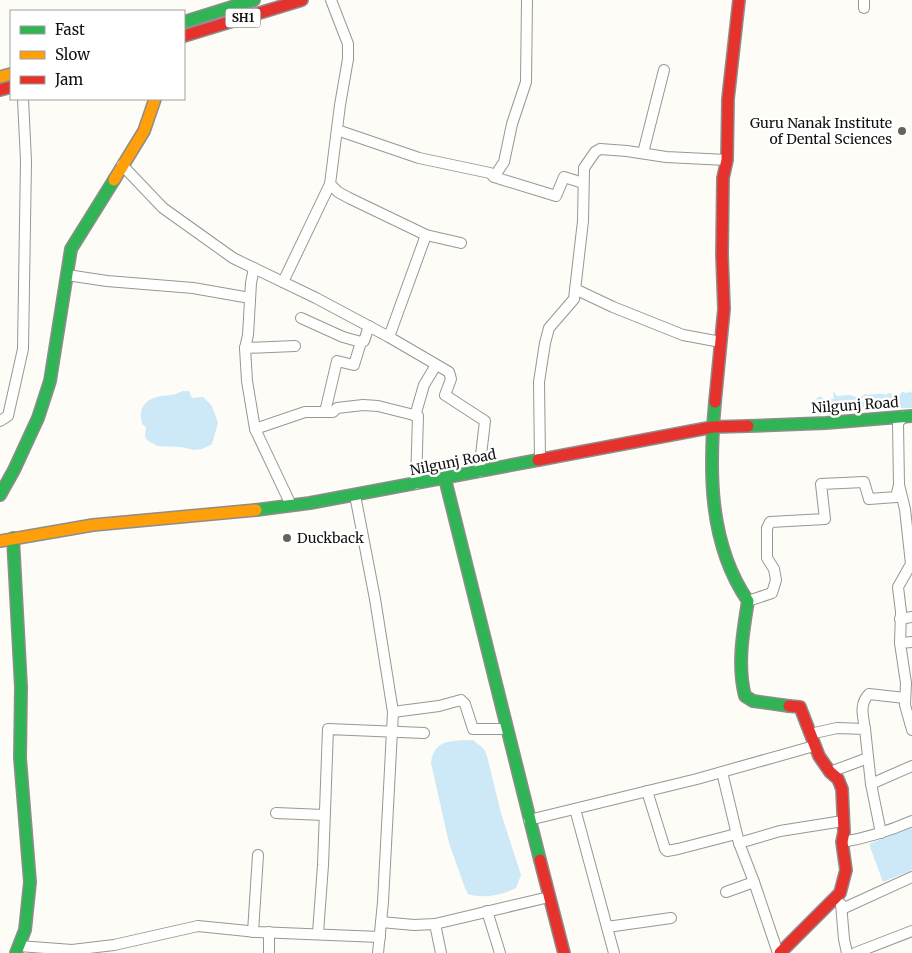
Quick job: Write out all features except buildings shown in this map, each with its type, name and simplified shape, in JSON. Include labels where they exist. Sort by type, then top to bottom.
[{"type":"street","name":"SH1","points":[[185,22],[222,5],[254,0]]},
{"type":"street","name":"SH1","points":[[185,36],[302,0]]},
{"type":"street","points":[[283,282],[330,184],[348,59],[348,44],[331,0]]},
{"type":"street","points":[[494,177],[504,162],[512,124],[526,82],[527,0]]},
{"type":"street","points":[[739,0],[728,98],[727,160],[722,178],[724,309],[713,427],[712,470],[715,513],[727,562],[737,585],[748,601],[744,624],[742,666],[742,688],[745,696],[753,700],[800,707],[814,746],[830,772],[838,779],[842,789],[842,842],[846,870],[840,893],[847,953]]},
{"type":"street","points":[[643,154],[664,70]]},
{"type":"street","points":[[0,421],[8,416],[23,349],[26,161],[23,100]]},
{"type":"street","points":[[0,494],[14,470],[38,418],[50,381],[71,249],[144,131],[154,100]]},
{"type":"street","points":[[337,130],[406,154],[490,172],[494,177],[556,196],[564,177],[584,183]]},
{"type":"street","points":[[540,460],[539,382],[549,328],[574,299],[583,221],[584,168],[595,152],[600,149],[666,157],[727,160]]},
{"type":"street","points":[[122,165],[163,208],[233,258],[369,326],[449,372],[451,375],[445,395],[485,421],[479,472]]},
{"type":"street","points":[[330,184],[338,192],[349,198],[426,235],[461,243]]},
{"type":"street","points":[[388,337],[426,235]]},
{"type":"street","points":[[254,268],[248,335],[245,348],[247,381],[255,429],[291,505]]},
{"type":"street","points":[[67,275],[193,288],[250,298]]},
{"type":"street","points":[[575,290],[683,335],[721,342]]},
{"type":"street","points":[[301,318],[343,337],[361,342]]},
{"type":"street","points":[[325,412],[337,361],[354,365],[361,342],[364,341],[369,326]]},
{"type":"street","points":[[245,348],[295,346]]},
{"type":"street","points":[[415,416],[424,385],[436,365]]},
{"type":"street","points":[[255,429],[305,412],[333,412],[336,408],[363,405],[378,406],[418,416],[416,484]]},
{"type":"street","points":[[908,416],[898,423],[899,485],[905,509],[911,564],[898,587],[900,643],[907,692],[905,705],[912,730]]},
{"type":"street","name":"Nilgunj Road","points":[[0,540],[93,526],[225,514],[355,495],[713,427],[826,423],[908,416]]},
{"type":"street","points":[[445,478],[529,820],[564,953]]},
{"type":"street","points":[[748,601],[772,593],[775,586],[774,569],[767,558],[767,528],[770,522],[825,519],[821,484],[864,482],[869,500],[896,497],[899,485]]},
{"type":"street","points":[[355,495],[394,712],[378,953]]},
{"type":"street","points":[[13,538],[21,687],[20,748],[30,882],[25,930],[18,949],[72,950],[114,945],[198,926],[253,932],[318,933],[380,937]]},
{"type":"street","points":[[900,619],[912,617]]},
{"type":"street","points":[[900,643],[912,642]]},
{"type":"street","points":[[880,833],[871,784],[862,704],[869,694],[907,692]]},
{"type":"street","points":[[394,712],[439,706],[461,700],[465,704],[473,728],[507,729]]},
{"type":"street","points":[[810,734],[838,728],[865,729]]},
{"type":"street","points":[[318,933],[323,864],[328,729],[424,733]]},
{"type":"street","points":[[529,820],[722,772],[814,746]]},
{"type":"street","points":[[830,772],[868,758]]},
{"type":"street","points":[[871,784],[912,766]]},
{"type":"street","points":[[722,772],[738,838],[779,953],[840,893]]},
{"type":"street","points":[[648,791],[665,849],[667,850],[678,850],[738,838],[843,822]]},
{"type":"street","points":[[576,809],[614,953]]},
{"type":"street","points":[[276,813],[324,815]]},
{"type":"street","points":[[842,842],[864,839],[912,821]]},
{"type":"street","points":[[253,932],[258,855]]},
{"type":"street","points":[[842,909],[912,877]]},
{"type":"street","points":[[726,892],[754,882]]},
{"type":"street","points":[[381,922],[435,924],[549,896]]},
{"type":"street","points":[[487,911],[500,953]]},
{"type":"street","points":[[607,927],[671,918]]},
{"type":"street","points":[[435,924],[441,953]]},
{"type":"street","points":[[855,953],[912,931]]},
{"type":"street","points":[[268,953],[269,932]]},
{"type":"water","points":[[183,391],[189,391],[192,398],[203,397],[212,406],[218,423],[212,444],[202,449],[194,450],[181,447],[158,446],[148,441],[145,437],[146,427],[142,424],[141,413],[143,407],[153,398],[174,395]]},
{"type":"water","points":[[833,391],[837,396],[850,395],[859,398],[865,394],[886,395],[889,393],[900,395],[902,392],[908,393],[910,391],[912,393],[912,408],[833,409],[813,412],[812,405],[819,396],[826,400],[829,398],[834,399]]},
{"type":"water","points":[[473,740],[484,749],[487,756],[501,813],[521,875],[516,888],[492,896],[468,894],[465,888],[449,843],[431,763],[436,749],[440,745],[452,741]]},
{"type":"water","points":[[912,827],[912,870],[883,882],[869,844]]},
{"type":"traffic: fast","points":[[185,22],[254,0]]},
{"type":"traffic: fast","points":[[0,495],[38,418],[50,381],[71,249],[114,180]]},
{"type":"traffic: fast","points":[[715,402],[712,479],[718,530],[725,555],[735,579],[748,601],[741,660],[745,696],[753,701],[789,706]]},
{"type":"traffic: fast","points":[[748,426],[826,423],[912,416]]},
{"type":"traffic: fast","points":[[256,510],[310,503],[538,460]]},
{"type":"traffic: fast","points":[[445,479],[540,860]]},
{"type":"traffic: fast","points":[[13,538],[21,687],[20,758],[30,882],[25,930],[16,953]]},
{"type":"traffic: slow","points":[[0,77],[10,74]]},
{"type":"traffic: slow","points":[[114,180],[144,131],[155,100]]},
{"type":"traffic: slow","points":[[0,541],[93,525],[256,510]]},
{"type":"traffic: jam","points":[[185,36],[302,0]]},
{"type":"traffic: jam","points":[[715,402],[724,309],[722,255],[723,178],[727,160],[728,99],[739,0]]},
{"type":"traffic: jam","points":[[0,90],[10,87]]},
{"type":"traffic: jam","points":[[538,460],[713,427],[748,426]]},
{"type":"traffic: jam","points":[[780,953],[840,893],[846,870],[842,842],[844,832],[842,789],[838,779],[830,772],[819,756],[800,707],[789,706]]},
{"type":"traffic: jam","points":[[540,860],[564,953]]},
{"type":"place","name":"Guru Nanak Institute of Dental Sciences","points":[[902,131]]},
{"type":"place","name":"Duckback","points":[[287,538]]}]
